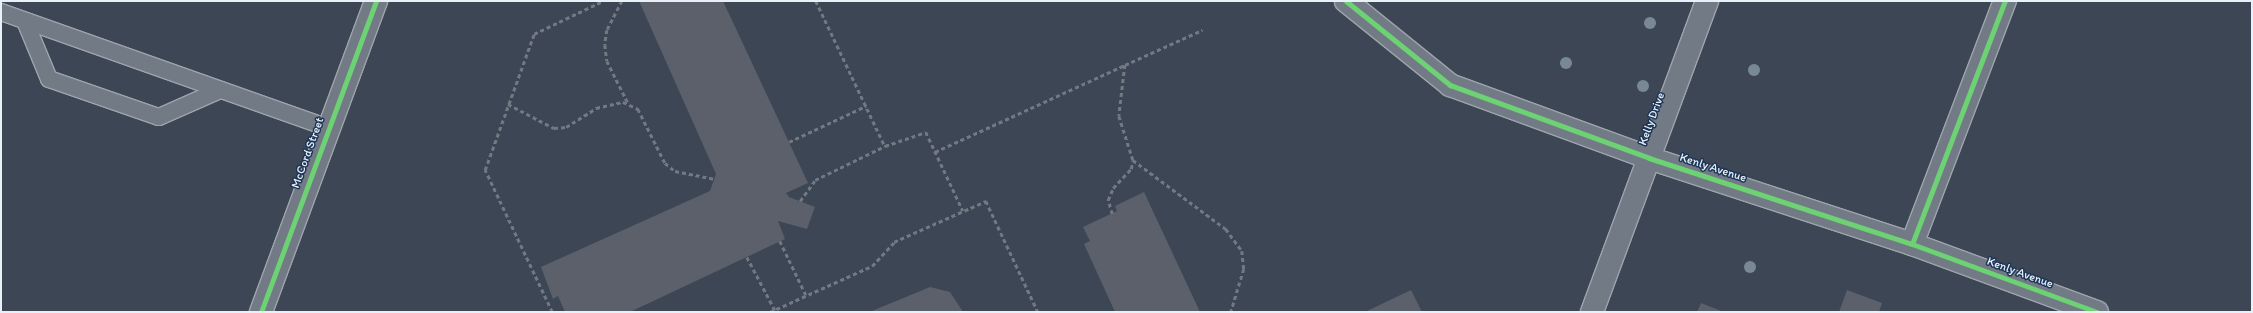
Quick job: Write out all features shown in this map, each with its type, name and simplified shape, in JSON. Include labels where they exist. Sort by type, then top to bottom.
[{"type":"street","name":"McCord Street","points":[[261,312],[376,1]]},
{"type":"street","name":"Kenly Avenue","points":[[1346,1],[1450,85],[1649,158],[1912,244],[2097,312]]},
{"type":"street","name":"Kelly Drive","points":[[1592,312],[1707,1]]},
{"type":"street","points":[[1912,244],[2005,1]]},
{"type":"lane","points":[[1,12],[328,128]]},
{"type":"lane","points":[[25,21],[49,79],[159,117],[220,90]]},
{"type":"path","points":[[552,312],[485,170],[534,34],[603,1]]},
{"type":"path","points":[[622,1],[607,30],[605,46],[607,61],[630,105]]},
{"type":"path","points":[[816,1],[884,146]]},
{"type":"path","points":[[935,152],[1202,30]]},
{"type":"path","points":[[1112,214],[1108,200],[1113,188],[1131,169],[1133,160],[1119,116],[1126,64]]},
{"type":"path","points":[[508,104],[554,128],[566,127],[608,104],[630,105],[638,109],[665,163],[675,170],[715,179]]},
{"type":"path","points":[[789,142],[866,106]]},
{"type":"path","points":[[800,201],[815,180],[884,146],[926,132],[963,211]]},
{"type":"path","points":[[1133,160],[1235,239],[1244,269],[1231,312]]},
{"type":"path","points":[[770,312],[872,266],[894,242],[986,201],[1038,312]]},
{"type":"path","points":[[780,241],[806,295]]},
{"type":"path","points":[[747,257],[775,310]]},
{"type":"building","points":[[639,1],[723,1],[808,183],[786,193],[789,197],[815,207],[807,229],[778,221],[785,239],[630,312],[565,312],[558,296],[553,299],[541,267],[710,191],[716,174]]},
{"type":"building","points":[[1144,192],[1200,312],[1115,312],[1084,244],[1090,241],[1083,227],[1117,211],[1115,206]]},
{"type":"building","points":[[930,287],[950,292],[963,312],[872,311]]},
{"type":"building","points":[[1411,290],[1422,312],[1365,312]]},
{"type":"building","points":[[1847,290],[1882,303],[1879,312],[1839,312]]},
{"type":"building","points":[[1701,303],[1724,312],[1697,312]]},
{"type":"cycle path","points":[[261,312],[376,1]]},
{"type":"cycle path","points":[[1346,1],[1450,85],[1649,158],[1912,244],[2097,312]]},
{"type":"cycle path","points":[[1912,244],[2005,1]]}]
